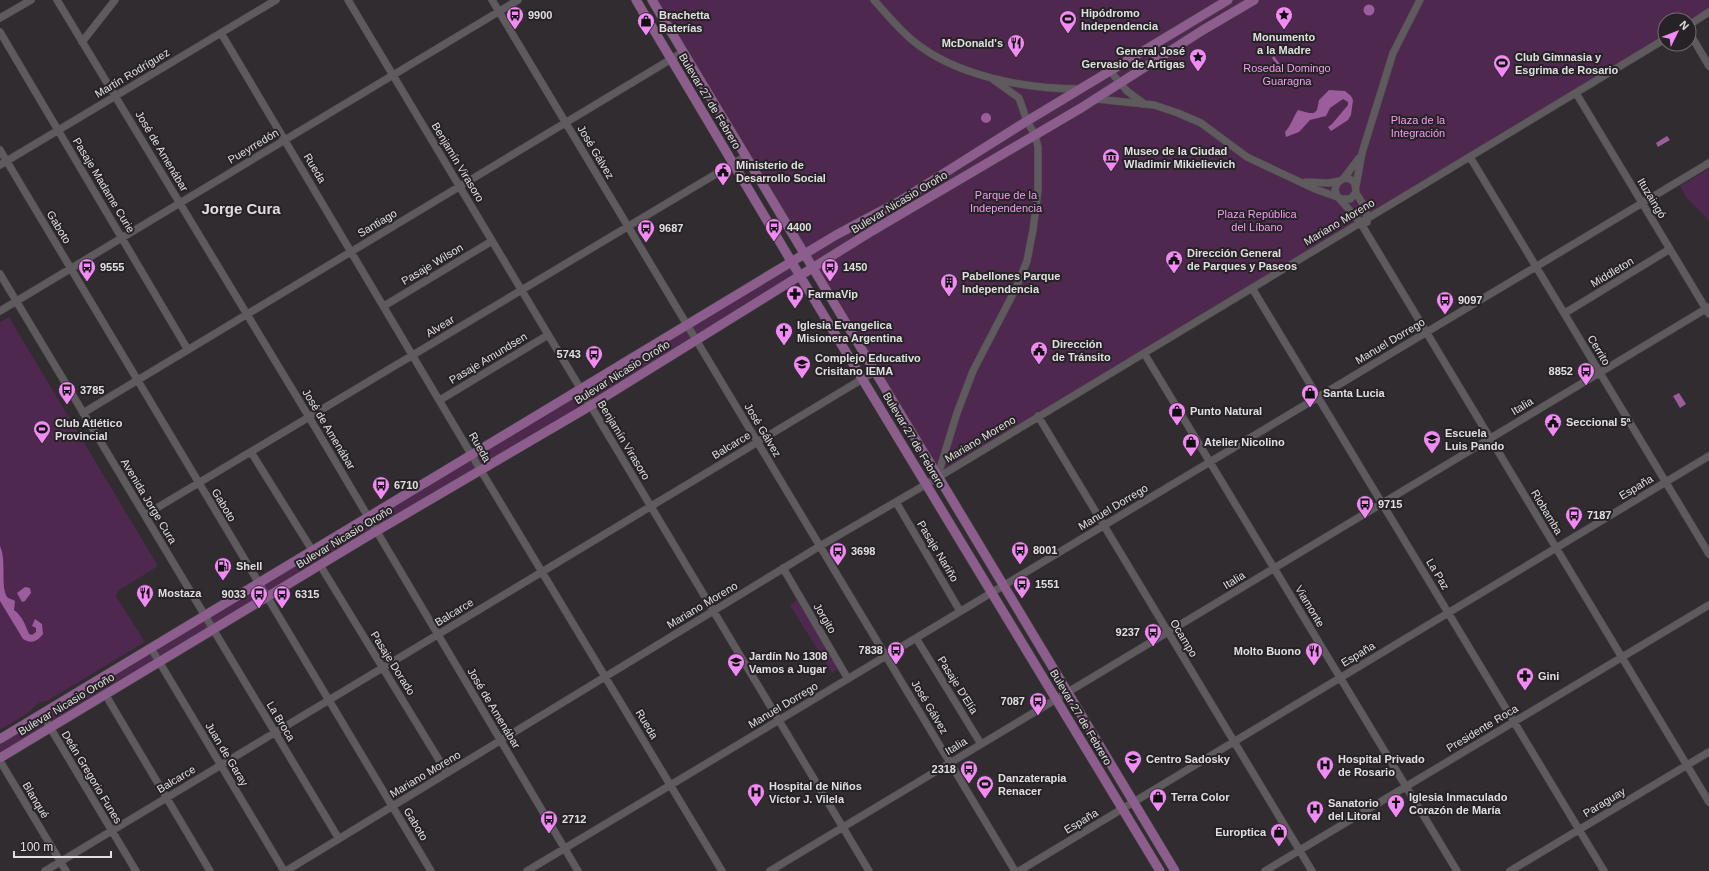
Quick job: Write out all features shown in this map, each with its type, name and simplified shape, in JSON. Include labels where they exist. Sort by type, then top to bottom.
[{"type":"main road","name":"Bulevar 27 de Febrero","points":[[636,0],[792,263],[1160,871]]},
{"type":"main road","name":"Bulevar 27 de Febrero","points":[[652,0],[937,478],[1174,871]]},
{"type":"main road","name":"Bulevar Nicasio Oroño","points":[[0,739],[471,454],[792,263],[836,235],[900,201],[1080,89],[1228,0]]},
{"type":"main road","name":"Bulevar Nicasio Oroño","points":[[0,759],[376,531],[590,406],[872,231],[1096,99],[1254,0]]},
{"type":"street","points":[[0,18],[31,0]]},
{"type":"street","name":"José de Amenábar","points":[[57,0],[309,417],[578,871]]},
{"type":"street","points":[[82,42],[115,0]]},
{"type":"street","name":"Martín Rodríguez","points":[[3,163],[276,0]]},
{"type":"street","name":"Benjamín Virasoro","points":[[348,0],[869,871]]},
{"type":"street","name":"José Gálvez","points":[[492,0],[1016,871]]},
{"type":"street","name":"Pueyrredón","points":[[0,310],[518,0]]},
{"type":"street","points":[[874,0],[890,20],[913,41],[935,55],[991,78],[1015,93],[1019,98],[1035,135],[1038,147],[1038,191],[1027,261],[1016,288],[973,371],[957,413],[937,478]]},
{"type":"street","points":[[1096,99],[1145,104],[1178,113],[1201,124],[1247,157],[1302,181],[1315,189],[1341,198],[1350,199],[1356,189],[1362,153],[1393,52],[1420,0]]},
{"type":"street","points":[[1697,20],[1709,12]]},
{"type":"street","name":"Pasaje Madame Curie","points":[[0,32],[188,350]]},
{"type":"street","name":"Rueda","points":[[221,32],[471,454],[722,871]]},
{"type":"street","name":"Mariano Moreno","points":[[285,871],[340,839],[783,568],[937,478],[1367,217],[1470,157],[1657,44]]},
{"type":"street","points":[[1697,46],[1709,66]]},
{"type":"street","name":"Santiago","points":[[83,413],[683,52]]},
{"type":"street","points":[[1110,71],[1136,99],[1145,104]]},
{"type":"street","points":[[991,78],[1037,88],[1080,89]]},
{"type":"street","name":"Ituzaingó","points":[[1576,93],[1708,310]]},
{"type":"street","name":"Gaboto","points":[[0,150],[3,163],[70,268],[431,871]]},
{"type":"street","points":[[1341,198],[1335,190],[1362,153]]},
{"type":"street","name":"Alvear","points":[[145,515],[746,156]]},
{"type":"street","name":"Cerrito","points":[[1470,157],[1709,554]]},
{"type":"street","name":"Manuel Dorrego","points":[[527,871],[1709,163]]},
{"type":"street","points":[[1302,181],[1316,183],[1350,179],[1366,209],[1367,233]]},
{"type":"street","name":"Riobamba","points":[[1341,198],[1367,233],[1709,802]]},
{"type":"street","name":"Pasaje Wilson","points":[[384,306],[492,240]]},
{"type":"street","name":"Middleton","points":[[1565,313],[1670,249]]},
{"type":"street","name":"Avenida Jorge Cura","points":[[0,274],[205,615]]},
{"type":"street","name":"La Paz","points":[[1252,288],[1604,871]]},
{"type":"street","name":"Italia","points":[[770,871],[1600,372],[1708,310]]},
{"type":"street","name":"Pasaje Amundsen","points":[[440,400],[548,335]]},
{"type":"street","name":"Viamonte","points":[[1144,353],[1457,871]]},
{"type":"street","name":"Balcarce","points":[[45,871],[874,372]]},
{"type":"street","name":"Ocampo","points":[[1038,416],[1312,871]]},
{"type":"street","points":[[251,452],[312,550]]},
{"type":"street","name":"España","points":[[1019,871],[1709,456]]},
{"type":"street","name":"Pasaje Nariño","points":[[896,502],[960,611]]},
{"type":"street","name":"Pasaje Dorado","points":[[320,565],[447,773]]},
{"type":"street","name":"Jorgito","points":[[783,568],[848,679]]},
{"type":"street","name":"Presidente Roca","points":[[1265,871],[1709,605]]},
{"type":"street","name":"La Broca","points":[[205,615],[340,839]]},
{"type":"street","name":"Pasaje D'Elía","points":[[916,638],[981,744]]},
{"type":"street","name":"Juan de Garay","points":[[151,648],[285,871]]},
{"type":"street","points":[[105,694],[210,871]]},
{"type":"street","name":"Deán Gregorio Funes","points":[[42,714],[136,871]]},
{"type":"street","name":"Paraguay","points":[[1510,871],[1709,752]]},
{"type":"street","name":"Blanqué","points":[[0,759],[66,871]]},
{"type":"green space","name":"Parque de la Independencia","points":[[652,0],[1709,0],[1709,12],[1697,20],[1697,12],[1657,12],[1657,44],[937,478]]},
{"type":"green space","points":[[1709,169],[1709,221],[1686,197],[1680,186]]},
{"type":"green space","points":[[792,263],[800,276],[0,758],[0,739]]},
{"type":"green space","name":"Club Atlético Provincial","points":[[9,317],[158,566],[118,591],[116,596],[145,642],[47,701],[38,704],[31,711],[0,730],[0,322]]},
{"type":"green space","points":[[797,600],[839,669],[832,673],[790,605]]},
{"type":"shaded area","points":[[1367,5],[1371,5],[1373,6],[1373,14],[1367,15],[1364,12],[1364,8]]},
{"type":"shaded area","points":[[1274,56],[1284,70],[1283,73],[1272,58]]},
{"type":"shaded area","points":[[1329,90],[1345,91],[1351,96],[1353,100],[1351,115],[1348,120],[1331,131],[1328,127],[1348,105],[1348,102],[1343,99],[1330,108],[1326,116],[1310,120],[1299,132],[1286,137],[1285,132],[1298,110],[1314,113],[1317,110],[1319,100]]},
{"type":"shaded area","points":[[986,113],[991,118],[986,123],[981,118]]},
{"type":"shaded area","points":[[1667,136],[1670,140],[1658,147],[1656,143]]},
{"type":"shaded area","points":[[1679,393],[1686,404],[1680,408],[1673,396]]},
{"type":"shaded area","points":[[0,546],[3,559],[5,592],[7,597],[15,601],[14,610],[25,624],[29,634],[32,635],[36,632],[36,628],[32,626],[35,619],[42,624],[43,634],[34,641],[31,642],[23,639],[0,601]]},
{"type":"shaded area","points":[[25,587],[30,588],[31,593],[25,601],[22,602],[17,593]]},
{"type":"place","name":"9900","points":[[515,30]]},
{"type":"place","name":"Monumento a la Madre","points":[[1284,30]]},
{"type":"place","name":"Hipódromo Independencia","points":[[1068,34]]},
{"type":"place","name":"Brachetta Baterías","points":[[646,36]]},
{"type":"place","name":"McDonald's","points":[[1016,58]]},
{"type":"place","name":"General José Gervasio de Artigas","points":[[1198,72]]},
{"type":"place","name":"Club Gimnasia y Esgrima de Rosario","points":[[1502,78]]},
{"type":"place","name":"Museo de la Ciudad Wladimir Mikielievich","points":[[1111,172]]},
{"type":"place","name":"Ministerio de Desarrollo Social","points":[[723,186]]},
{"type":"place","name":"4400","points":[[774,242]]},
{"type":"place","name":"9687","points":[[646,243]]},
{"type":"place","name":"Dirección General de Parques y Paseos","points":[[1174,274]]},
{"type":"place","name":"9555","points":[[87,282]]},
{"type":"place","name":"1450","points":[[830,282]]},
{"type":"place","name":"Pabellones Parque Independencia","points":[[949,297]]},
{"type":"place","name":"FarmaVip","points":[[795,309]]},
{"type":"place","name":"9097","points":[[1445,315]]},
{"type":"place","name":"Iglesia Evangelica Misionera Argentina","points":[[784,346]]},
{"type":"place","name":"Dirección de Tránsito","points":[[1039,365]]},
{"type":"place","name":"5743","points":[[594,369]]},
{"type":"place","name":"Complejo Educativo Crisitano IEMA","points":[[802,379]]},
{"type":"place","name":"8852","points":[[1586,386]]},
{"type":"place","name":"3785","points":[[67,405]]},
{"type":"place","name":"Santa Lucia","points":[[1310,408]]},
{"type":"place","name":"Punto Natural","points":[[1177,426]]},
{"type":"place","name":"Seccional 5ª","points":[[1553,437]]},
{"type":"place","name":"Club Atlético Provincial","points":[[42,444]]},
{"type":"place","name":"Escuela Luis Pando","points":[[1432,454]]},
{"type":"place","name":"Atelier Nicolino","points":[[1191,457]]},
{"type":"place","name":"6710","points":[[381,500]]},
{"type":"place","name":"9715","points":[[1365,519]]},
{"type":"place","name":"7187","points":[[1574,530]]},
{"type":"place","name":"8001","points":[[1020,565]]},
{"type":"place","name":"3698","points":[[838,566]]},
{"type":"place","name":"Shell","points":[[223,581]]},
{"type":"place","name":"1551","points":[[1022,599]]},
{"type":"place","name":"Mostaza","points":[[145,608]]},
{"type":"place","name":"9033","points":[[259,609]]},
{"type":"place","name":"6315","points":[[282,609]]},
{"type":"place","name":"9237","points":[[1153,647]]},
{"type":"place","name":"7838","points":[[896,665]]},
{"type":"place","name":"Molto Buono","points":[[1314,666]]},
{"type":"place","name":"Jardín No 1308 Vamos a Jugar","points":[[736,677]]},
{"type":"place","name":"Gini","points":[[1525,691]]},
{"type":"place","name":"7087","points":[[1038,716]]},
{"type":"place","name":"Centro Sadosky","points":[[1133,774]]},
{"type":"place","name":"Hospital Privado de Rosario","points":[[1325,780]]},
{"type":"place","name":"2318","points":[[969,784]]},
{"type":"place","name":"Danzaterapia Renacer","points":[[985,799]]},
{"type":"place","name":"Hospital de Niños Víctor J. Vilela","points":[[756,807]]},
{"type":"place","name":"Terra Color","points":[[1158,812]]},
{"type":"place","name":"Iglesia Inmaculado Corazón de María","points":[[1396,818]]},
{"type":"place","name":"Sanatorio del Litoral","points":[[1315,824]]},
{"type":"place","name":"2712","points":[[549,834]]},
{"type":"place","name":"Europtica","points":[[1279,847]]},
{"type":"district","name":"Jorge Cura","points":[[241,209]]},
{"type":"park label","name":"Rosedal Domingo Guaragna","points":[[1287,74]]},
{"type":"park label","name":"Plaza de la Integración","points":[[1418,126]]},
{"type":"park label","name":"Plaza República del Líbano","points":[[1257,220]]}]
